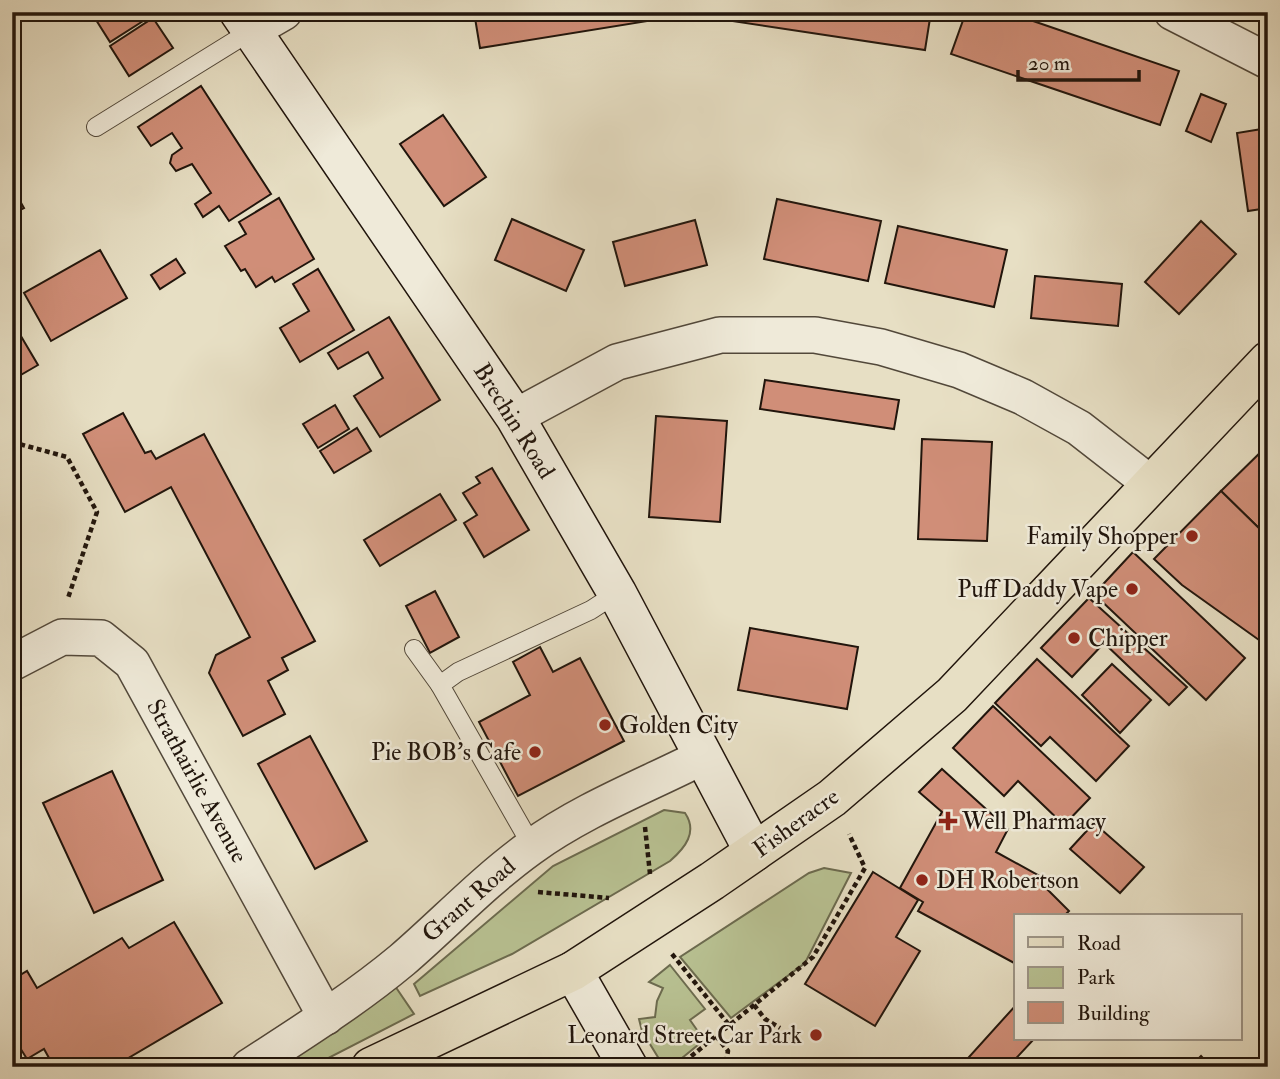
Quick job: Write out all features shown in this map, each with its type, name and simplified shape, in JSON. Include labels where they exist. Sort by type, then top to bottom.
[{"type":"main road","name":"Fisheracre","points":[[371,1067],[573,971],[832,798],[952,695],[1268,361]]},
{"type":"street","points":[[245,21],[284,12]]},
{"type":"street","points":[[1172,12],[1268,61]]},
{"type":"street","name":"Brechin Road","points":[[245,21],[515,417],[617,593],[754,852]]},
{"type":"street","points":[[515,417],[617,362],[720,335],[815,335],[881,347],[933,362],[1023,397],[1079,428],[1151,484]]},
{"type":"street","name":"Strathairlie Avenue","points":[[12,663],[62,637],[101,638],[132,663],[326,1017]]},
{"type":"street","name":"Grant Road","points":[[249,1067],[326,1017],[401,961],[490,878],[532,846],[594,808],[704,756]]},
{"type":"street","points":[[573,971],[628,1067]]},
{"type":"lane","points":[[96,127],[245,21]]},
{"type":"lane","points":[[440,685],[458,673],[590,610],[617,593]]},
{"type":"lane","points":[[414,649],[440,685],[532,846]]},
{"type":"path","points":[[12,442],[67,457],[97,512],[68,599],[62,637]]},
{"type":"path","points":[[640,785],[651,878]]},
{"type":"path","points":[[678,1067],[813,957],[865,868],[832,798]]},
{"type":"path","points":[[490,878],[524,891],[611,899]]},
{"type":"path","points":[[681,949],[671,955],[729,1025]]},
{"type":"path","points":[[754,1004],[765,1019],[780,1028]]},
{"type":"path","points":[[716,1036],[728,1051],[725,1067]]},
{"type":"green space","points":[[664,810],[685,813],[690,827],[685,845],[670,861],[512,954],[420,996],[414,984],[553,866]]},
{"type":"green space","points":[[824,868],[851,873],[805,963],[731,1018],[680,957],[809,873]]},
{"type":"green space","points":[[670,965],[705,1009],[690,1020],[704,1040],[671,1067],[664,1067],[642,1031],[639,1019],[655,1017],[657,1001],[663,988],[649,982]]},
{"type":"green space","points":[[395,986],[414,1014],[311,1067],[280,1067]]},
{"type":"building","points":[[91,12],[149,12],[151,16],[110,42]]},
{"type":"building","points":[[474,12],[691,12],[691,14],[480,48]]},
{"type":"building","points":[[712,12],[931,12],[925,50],[712,18]]},
{"type":"building","points":[[966,12],[1007,12],[1179,71],[1160,125],[951,54]]},
{"type":"building","points":[[153,18],[173,48],[129,76],[110,46]]},
{"type":"building","points":[[201,86],[271,194],[229,221],[219,206],[203,217],[195,204],[211,193],[192,164],[176,171],[170,163],[172,155],[182,148],[172,133],[151,146],[138,127]]},
{"type":"building","points":[[1201,94],[1226,104],[1211,142],[1186,131]]},
{"type":"building","points":[[443,115],[486,177],[444,206],[400,144]]},
{"type":"building","points":[[1268,128],[1268,208],[1248,211],[1237,133]]},
{"type":"building","points":[[12,187],[24,208],[12,214]]},
{"type":"building","points":[[279,198],[314,259],[275,282],[272,277],[256,287],[245,269],[241,271],[225,246],[246,234],[239,222]]},
{"type":"building","points":[[777,199],[881,221],[868,281],[764,259]]},
{"type":"building","points":[[512,219],[584,250],[566,291],[495,260]]},
{"type":"building","points":[[695,220],[707,265],[625,286],[613,242]]},
{"type":"building","points":[[1201,221],[1236,254],[1179,314],[1145,282]]},
{"type":"building","points":[[898,226],[1007,250],[994,307],[885,283]]},
{"type":"building","points":[[100,250],[127,298],[51,341],[24,293]]},
{"type":"building","points":[[176,259],[185,273],[160,289],[151,275]]},
{"type":"building","points":[[318,269],[354,330],[300,362],[280,328],[309,311],[293,284]]},
{"type":"building","points":[[1035,276],[1122,284],[1118,326],[1031,318]]},
{"type":"building","points":[[389,317],[440,400],[380,437],[354,396],[383,378],[368,352],[338,369],[328,353]]},
{"type":"building","points":[[12,321],[38,365],[12,380]]},
{"type":"building","points":[[765,380],[899,400],[894,429],[760,409]]},
{"type":"building","points":[[335,405],[349,429],[318,448],[303,424]]},
{"type":"building","points":[[123,413],[145,453],[151,451],[156,459],[204,434],[315,641],[282,658],[288,670],[268,681],[285,714],[243,736],[209,673],[216,655],[250,637],[171,487],[125,512],[83,434]]},
{"type":"building","points":[[656,416],[727,421],[720,522],[649,517]]},
{"type":"building","points":[[357,428],[371,451],[334,473],[320,451]]},
{"type":"building","points":[[922,439],[992,442],[987,541],[918,539]]},
{"type":"building","points":[[1268,445],[1268,537],[1221,491]]},
{"type":"building","points":[[492,468],[529,530],[484,557],[464,523],[477,515],[463,493],[480,483],[476,477]]},
{"type":"building","points":[[1221,491],[1268,537],[1268,630],[1259,640],[1182,585],[1154,559]]},
{"type":"building","points":[[440,494],[456,520],[380,566],[364,540]]},
{"type":"building","points":[[1133,552],[1245,658],[1206,700],[1094,594]]},
{"type":"building","points":[[435,591],[459,637],[430,653],[406,606]]},
{"type":"building","points":[[1089,598],[1187,687],[1169,705],[1104,643],[1072,677],[1041,648]]},
{"type":"building","points":[[750,628],[858,647],[847,709],[738,690]]},
{"type":"building","points":[[540,647],[553,672],[580,658],[624,741],[518,796],[479,722],[530,695],[513,662]]},
{"type":"building","points":[[1037,659],[1129,746],[1096,781],[1050,737],[1041,746],[995,703]]},
{"type":"building","points":[[1112,664],[1151,700],[1120,733],[1082,695]]},
{"type":"building","points":[[993,706],[1090,798],[1064,825],[1018,781],[1004,796],[953,748]]},
{"type":"building","points":[[310,736],[367,841],[315,869],[258,764]]},
{"type":"building","points":[[942,769],[1008,829],[996,852],[1038,875],[1036,878],[1069,911],[1066,914],[1014,914],[1014,963],[918,911],[923,902],[900,888],[942,812],[919,792]]},
{"type":"building","points":[[112,771],[163,880],[94,913],[43,803]]},
{"type":"building","points":[[1094,823],[1144,867],[1120,893],[1070,849]]},
{"type":"building","points":[[873,872],[918,900],[896,937],[920,951],[875,1026],[805,984]]},
{"type":"building","points":[[174,922],[222,1003],[113,1067],[54,1067],[44,1049],[27,1059],[12,1035],[12,980],[27,971],[37,988],[122,938],[129,948]]},
{"type":"building","points":[[1268,946],[1268,961],[1260,955]]},
{"type":"building","points":[[1014,1007],[1014,1040],[1033,1040],[1008,1067],[960,1067]]},
{"type":"building","points":[[1201,1056],[1211,1067],[1190,1067]]},
{"type":"building","points":[[36,1059],[40,1067],[20,1067]]},
{"type":"place","name":"Family Shopper","points":[[1192,536]]},
{"type":"place","name":"Puff Daddy Vape","points":[[1132,589]]},
{"type":"place","name":"Chipper","points":[[1074,638]]},
{"type":"place","name":"Golden City","points":[[605,725]]},
{"type":"place","name":"Pie BOB's Cafe","points":[[535,752]]},
{"type":"place","name":"Well Pharmacy","points":[[948,821]]},
{"type":"place","name":"DH Robertson","points":[[922,880]]},
{"type":"place","name":"Leonard Street Car Park","points":[[816,1035]]}]
